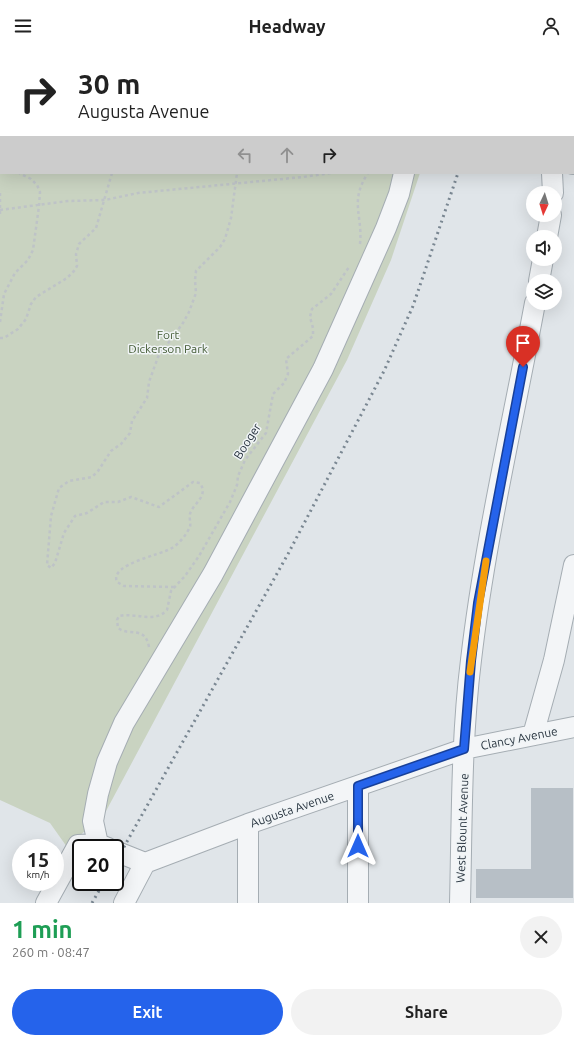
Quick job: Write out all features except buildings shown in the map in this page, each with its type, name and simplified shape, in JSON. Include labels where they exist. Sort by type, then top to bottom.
[{"type":"street","points":[[102,839],[93,821],[107,762],[124,723],[213,574],[323,369],[386,228],[399,194],[404,174]]},
{"type":"street","points":[[552,174],[553,186]]},
{"type":"street","name":"West Blount Avenue","points":[[460,903],[464,749],[471,661],[478,603],[534,310]]},
{"type":"street","points":[[533,735],[554,660],[574,565]]},
{"type":"street","name":"Clancy Avenue","points":[[464,749],[574,727]]},
{"type":"street","name":"Augusta Avenue","points":[[145,863],[248,824],[464,749]]},
{"type":"street","points":[[358,786],[358,903]]},
{"type":"street","points":[[248,824],[248,903]]},
{"type":"street","points":[[124,855],[145,863],[131,897]]},
{"type":"street","points":[[46,903],[72,858]]},
{"type":"path","points":[[0,322],[4,294],[15,273],[28,260],[33,250],[40,206],[40,192],[37,184],[21,174]]},
{"type":"path","points":[[0,338],[4,338],[18,329],[26,319],[31,304],[36,297],[65,280],[74,272],[77,266],[76,254],[79,244],[96,228],[112,174]]},
{"type":"path","points":[[174,587],[124,586],[117,582],[116,575],[117,572],[133,562],[151,558],[172,548],[180,541],[190,527],[189,517],[192,510],[201,498],[203,489],[200,483],[193,482],[159,507],[131,498],[118,502],[104,502],[87,513],[74,516],[64,533],[55,563],[51,568],[47,565],[51,516],[59,488],[69,481],[92,477],[98,471],[110,451],[121,444],[130,433],[132,421],[147,398],[149,382],[158,357],[183,323],[189,312],[196,293],[196,271],[220,247],[225,239],[232,218],[237,174]]},
{"type":"path","points":[[0,210],[40,206],[68,201],[105,200],[126,195],[322,174]]},
{"type":"path","points":[[359,251],[358,197],[360,187],[367,174]]},
{"type":"path","points":[[0,193],[0,214]]},
{"type":"path","name":"Booger","points":[[155,672],[148,640],[138,632],[121,630],[116,622],[119,616],[151,617],[165,612],[174,587],[186,576],[230,502],[237,485],[238,476],[245,460],[266,433],[273,394],[284,383],[288,374],[286,359],[313,336],[313,328],[310,317],[312,309],[332,294],[353,263]]},
{"type":"green space","name":"Fort Dickerson Park","points":[[0,174],[420,174],[391,260],[347,360],[105,813],[76,839],[72,839],[72,843],[67,847],[64,843],[64,839],[61,839],[50,823],[0,800]]},
{"type":"railway","points":[[124,847],[288,554],[384,371],[413,306],[458,174]]},
{"type":"railway","points":[[92,903],[99,891]]},
{"type":"slow traffic","points":[[470,672],[478,603],[486,561]]},
{"type":"route","points":[[358,846],[358,786],[464,749],[471,661],[478,603],[523,367]]}]
